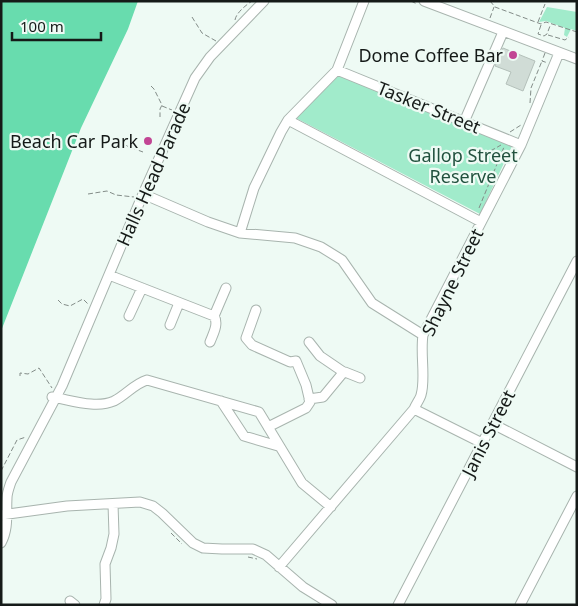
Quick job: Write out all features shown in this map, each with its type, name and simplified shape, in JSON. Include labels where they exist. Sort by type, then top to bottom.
[{"type":"street","name":"Halls Head Parade","points":[[1,533],[10,482],[70,365],[109,275],[140,196],[177,117],[201,69],[264,1]]},
{"type":"street","points":[[240,233],[254,188],[281,132],[288,120],[337,70],[364,1]]},
{"type":"street","points":[[424,1],[577,59]]},
{"type":"street","points":[[464,122],[504,32]]},
{"type":"street","name":"Shayne Street","points":[[279,567],[414,409],[422,394],[421,349],[423,335],[478,220],[521,145],[559,53]]},
{"type":"street","name":"Tasker Street","points":[[337,70],[464,122],[506,142],[521,145]]},
{"type":"street","points":[[288,120],[478,220]]},
{"type":"street","points":[[140,196],[240,233],[295,238],[321,247],[342,260],[372,303],[423,335]]},
{"type":"street","name":"Janis Street","points":[[398,605],[577,261]]},
{"type":"street","points":[[109,275],[214,316]]},
{"type":"street","points":[[129,316],[142,288]]},
{"type":"street","points":[[210,342],[216,325],[214,316],[226,288]]},
{"type":"street","points":[[170,325],[179,303]]},
{"type":"street","points":[[256,310],[246,338],[252,345],[290,362],[296,361],[310,399],[309,406],[268,427]]},
{"type":"street","points":[[309,342],[320,356],[342,371],[342,374]]},
{"type":"street","points":[[310,399],[323,397],[345,372],[360,378]]},
{"type":"street","points":[[54,395],[100,404],[114,401],[140,382],[147,380],[259,412],[302,484],[332,506]]},
{"type":"street","points":[[221,401],[244,436],[278,446]]},
{"type":"street","points":[[414,409],[482,444]]},
{"type":"street","points":[[493,424],[577,467]]},
{"type":"street","points":[[520,605],[577,496]]},
{"type":"street","points":[[4,517],[44,509],[129,502],[151,509],[186,543],[203,551],[253,553],[270,560],[303,587],[332,605]]},
{"type":"street","points":[[104,605],[106,599],[105,564],[114,534],[114,504]]},
{"type":"street","name":"Halls Head Parade","points":[[1,543],[6,531],[4,517]]},
{"type":"path","points":[[490,1],[494,7],[538,23],[546,22],[577,32]]},
{"type":"path","points":[[538,23],[545,4]]},
{"type":"path","points":[[192,17],[202,32],[217,41]]},
{"type":"path","points":[[541,24],[538,34],[544,36],[547,34],[565,40],[569,38]]},
{"type":"path","points":[[547,34],[551,24]]},
{"type":"path","points":[[549,64],[550,58]]},
{"type":"path","points":[[530,104],[532,88],[542,61]]},
{"type":"path","points":[[150,86],[154,89],[162,105],[174,110]]},
{"type":"path","points":[[160,117],[162,105]]},
{"type":"path","points":[[478,220],[510,132],[524,122]]},
{"type":"path","points":[[120,139],[127,146],[143,152]]},
{"type":"path","points":[[470,158],[478,158],[506,142]]},
{"type":"path","points":[[88,194],[108,191],[116,196],[140,196]]},
{"type":"path","points":[[58,300],[62,304],[70,306],[83,299],[90,306]]},
{"type":"path","points":[[20,374],[28,374],[39,368],[54,395]]},
{"type":"path","points":[[168,530],[184,545]]},
{"type":"path","points":[[244,555],[258,560]]},
{"type":"green space","points":[[547,7],[577,12],[577,31],[571,29],[567,37],[564,35],[565,28],[546,21],[539,22]]},
{"type":"green space","name":"Gallop Street Reserve","points":[[337,74],[512,146],[480,214],[294,117]]},
{"type":"shaded area","points":[[1,1],[138,1],[128,29],[81,128],[1,331]]},
{"type":"building","points":[[503,48],[535,61],[523,91],[506,84],[511,72],[495,66]]},
{"type":"place","name":"Dome Coffee Bar","points":[[513,55]]},
{"type":"place","name":"Beach Car Park","points":[[148,141]]}]
